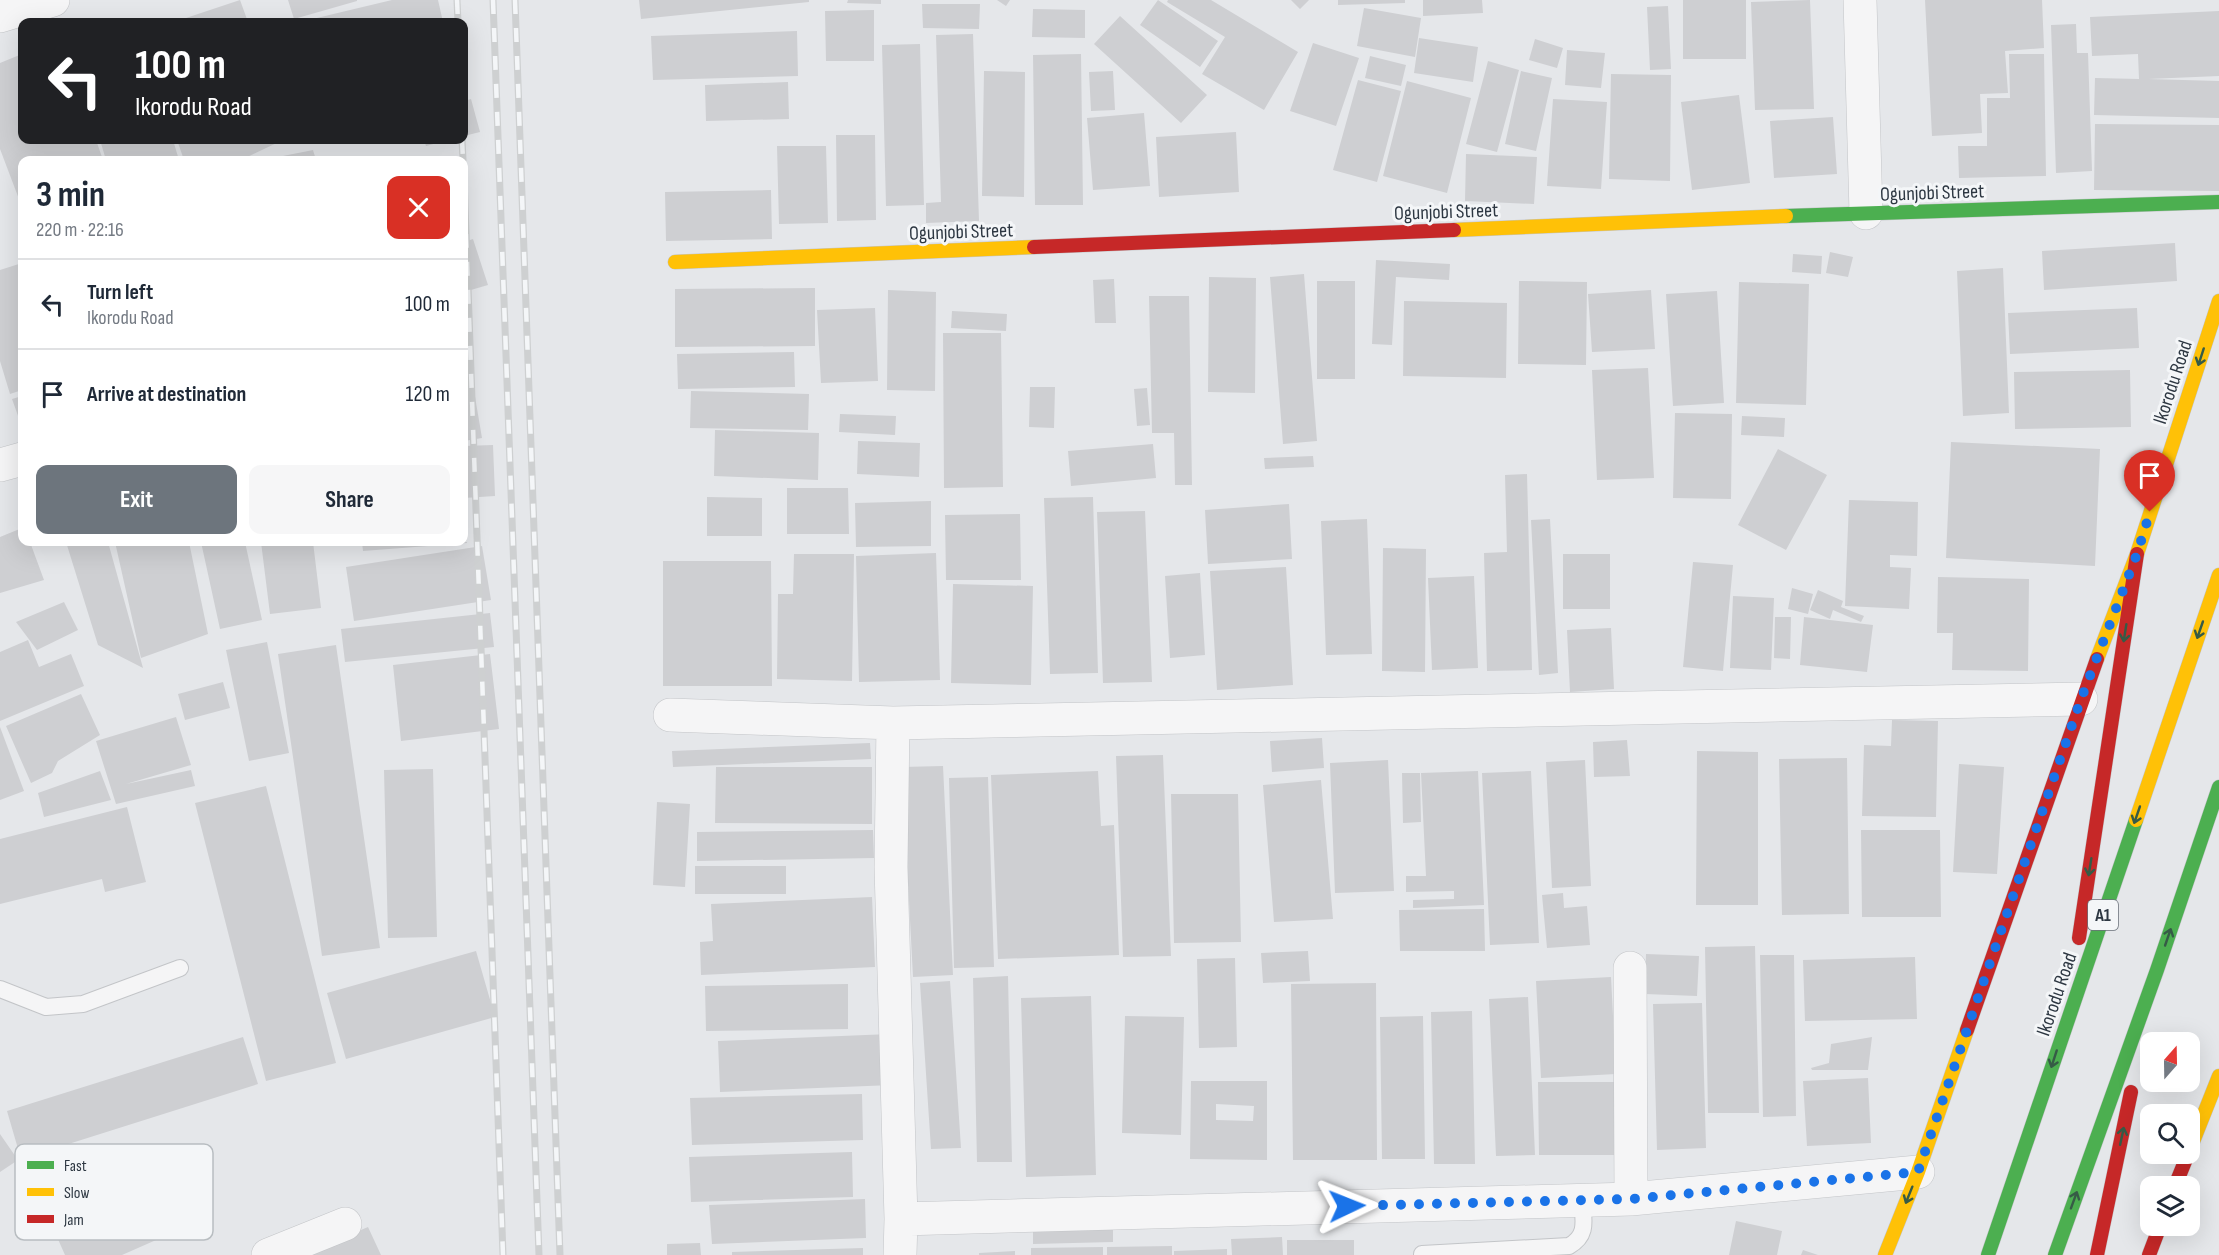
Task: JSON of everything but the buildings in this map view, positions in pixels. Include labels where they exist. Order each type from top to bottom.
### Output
[{"type":"main road","name":"Ogunjobi Street","points":[[675,262],[1866,213],[2219,202]]},
{"type":"main road","name":"Ikorodu Road","points":[[1885,1255],[1918,1172],[2081,699],[2137,554],[2219,301]]},
{"type":"main road","points":[[2066,1022],[2137,554]]},
{"type":"main road","name":"Ikorodu Road","points":[[1988,1255],[2219,575]]},
{"type":"main road","points":[[2055,1255],[2157,970],[2219,787]]},
{"type":"main road","points":[[2097,1255],[2157,970]]},
{"type":"main road","points":[[2200,1124],[2219,1076]]},
{"type":"main road","points":[[1982,1255],[2008,1200]]},
{"type":"main road","points":[[2149,1255],[2156,1236]]},
{"type":"street","points":[[0,16],[52,0]]},
{"type":"street","points":[[1860,0],[1866,213]]},
{"type":"street","points":[[0,465],[18,460]]},
{"type":"street","points":[[670,715],[893,723],[2081,699]]},
{"type":"street","points":[[893,723],[891,867],[901,1219],[900,1255]]},
{"type":"street","points":[[1630,968],[1631,1199]]},
{"type":"street","points":[[901,1219],[1631,1199],[1918,1172]]},
{"type":"street","points":[[268,1255],[345,1224]]},
{"type":"lane","points":[[0,989],[46,1007],[83,1004],[180,968]]},
{"type":"lane","points":[[1422,1254],[1569,1246],[1577,1241],[1584,1232],[1582,1199]]},
{"type":"railway","points":[[457,0],[458,18]]},
{"type":"railway","points":[[493,0],[539,1255]]},
{"type":"railway","points":[[515,0],[560,1255]]},
{"type":"railway","points":[[462,144],[463,156]]},
{"type":"railway","points":[[468,288],[503,1255]]},
{"type":"traffic: fast","points":[[1786,216],[2219,202]]},
{"type":"traffic: fast","points":[[2055,1255],[2157,970],[2219,787]]},
{"type":"traffic: fast","points":[[1988,1255],[2136,820]]},
{"type":"traffic: slow","points":[[1454,230],[1786,216]]},
{"type":"traffic: slow","points":[[675,262],[1034,247]]},
{"type":"traffic: slow","points":[[2097,659],[2137,554],[2219,301]]},
{"type":"traffic: slow","points":[[2136,820],[2219,575]]},
{"type":"traffic: slow","points":[[1885,1255],[1918,1172],[1967,1030]]},
{"type":"traffic: slow","points":[[2200,1124],[2219,1076]]},
{"type":"traffic: jam","points":[[1034,247],[1454,230]]},
{"type":"traffic: jam","points":[[2079,938],[2137,554]]},
{"type":"traffic: jam","points":[[1967,1030],[2097,659]]},
{"type":"traffic: jam","points":[[2097,1255],[2131,1092]]},
{"type":"traffic: jam","points":[[2179,1176],[2184,1164]]},
{"type":"traffic: jam","points":[[2149,1255],[2156,1236]]},
{"type":"route","points":[[1347,1206],[1631,1199],[1918,1172],[2081,699],[2137,554],[2150,512]]}]
